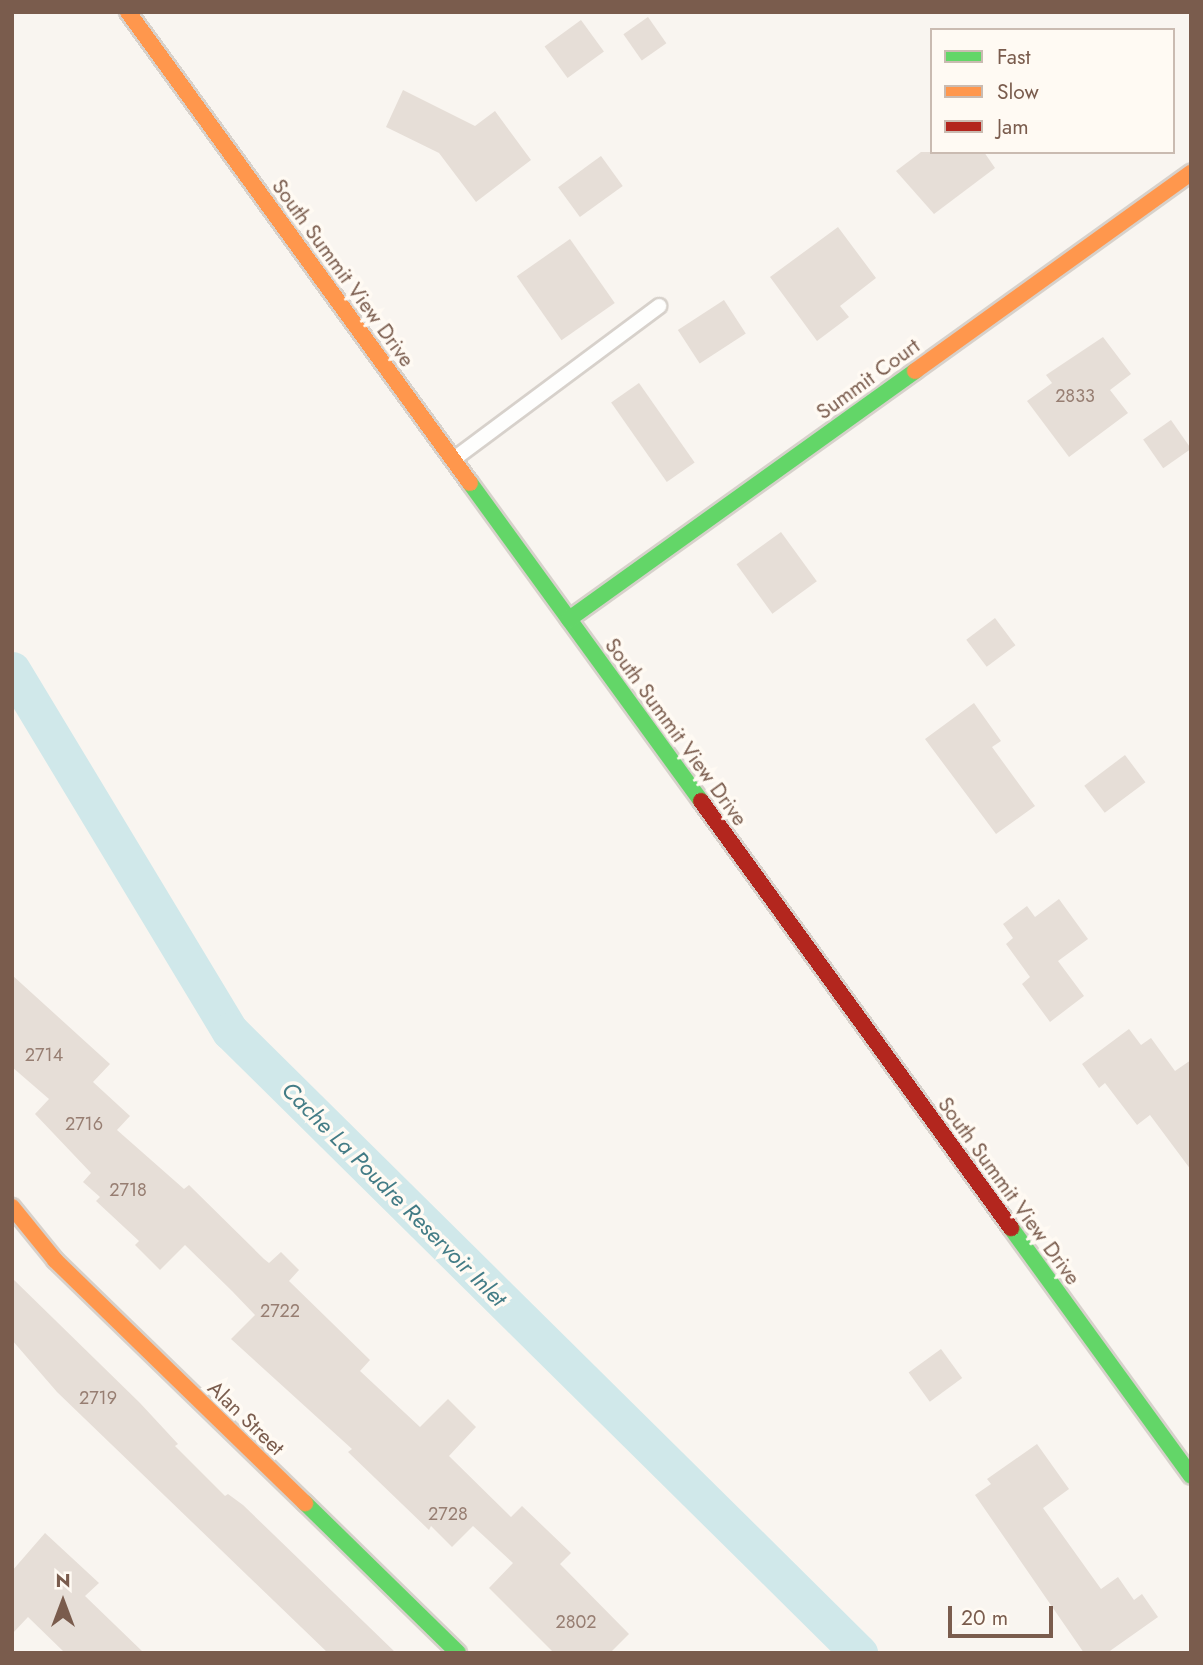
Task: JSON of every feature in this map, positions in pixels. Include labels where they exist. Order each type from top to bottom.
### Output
[{"type":"street","name":"South Summit View Drive","points":[[128,12],[1191,1476]]},
{"type":"street","name":"Summit Court","points":[[569,620],[1191,173]]},
{"type":"street","name":"Alan Street","points":[[12,1207],[55,1260],[458,1653]]},
{"type":"lane","points":[[453,459],[659,306]]},
{"type":"building","points":[[648,17],[666,43],[642,60],[623,34]]},
{"type":"building","points":[[581,20],[604,52],[568,78],[545,46]]},
{"type":"building","points":[[403,90],[475,126],[495,111],[531,160],[476,202],[439,153],[386,127]]},
{"type":"building","points":[[921,152],[985,154],[995,168],[934,214],[896,171]]},
{"type":"building","points":[[601,156],[623,186],[580,217],[558,187]]},
{"type":"building","points":[[838,227],[876,278],[840,306],[849,317],[817,341],[770,277]]},
{"type":"building","points":[[570,239],[615,303],[561,340],[517,276]]},
{"type":"building","points":[[724,300],[746,334],[700,364],[678,330]]},
{"type":"building","points":[[1103,337],[1131,374],[1110,390],[1128,413],[1069,457],[1027,401],[1052,383],[1046,375]]},
{"type":"building","points":[[639,383],[695,462],[667,482],[611,403]]},
{"type":"building","points":[[1171,420],[1191,449],[1163,468],[1143,440]]},
{"type":"building","points":[[781,532],[817,581],[772,614],[737,564]]},
{"type":"building","points":[[995,618],[1015,645],[987,667],[966,640]]},
{"type":"building","points":[[974,703],[1001,741],[992,747],[1035,806],[996,834],[925,739]]},
{"type":"building","points":[[1125,755],[1145,782],[1105,813],[1084,786]]},
{"type":"building","points":[[1059,899],[1088,939],[1058,961],[1084,996],[1050,1022],[1022,984],[1030,977],[1006,944],[1013,938],[1003,924],[1027,906],[1035,917]]},
{"type":"building","points":[[12,975],[110,1064],[93,1082],[130,1116],[117,1130],[184,1189],[189,1185],[269,1263],[281,1252],[299,1270],[289,1281],[370,1360],[360,1371],[420,1427],[448,1399],[476,1427],[449,1456],[511,1517],[522,1506],[571,1553],[560,1564],[629,1634],[610,1653],[554,1653],[489,1588],[513,1563],[473,1526],[452,1547],[431,1526],[429,1530],[348,1452],[352,1449],[231,1339],[255,1315],[232,1291],[185,1245],[160,1270],[135,1245],[139,1241],[96,1201],[100,1197],[83,1182],[91,1173],[35,1114],[49,1099],[12,1067]]},
{"type":"building","points":[[1129,1029],[1141,1045],[1151,1038],[1175,1071],[1191,1060],[1191,1170],[1150,1115],[1137,1125],[1105,1083],[1099,1088],[1082,1064]]},
{"type":"building","points":[[12,1278],[140,1403],[178,1444],[175,1446],[225,1496],[228,1494],[243,1505],[396,1653],[328,1653],[57,1392],[12,1340]]},
{"type":"building","points":[[941,1349],[962,1378],[930,1402],[909,1373]]},
{"type":"building","points":[[1037,1444],[1069,1489],[1043,1508],[1101,1589],[1118,1577],[1134,1600],[1142,1594],[1158,1617],[1107,1653],[1084,1653],[975,1495],[991,1484],[987,1479]]},
{"type":"building","points":[[45,1533],[99,1583],[85,1596],[144,1653],[65,1653],[28,1617],[12,1634],[12,1571]]},
{"type":"waterway","name":"Cache La Poudre Reservoir Inlet","points":[[12,670],[230,1031],[859,1653]]},
{"type":"traffic: fast","points":[[569,619],[915,371]]},
{"type":"traffic: fast","points":[[470,483],[701,801]]},
{"type":"traffic: fast","points":[[1011,1228],[1191,1476]]},
{"type":"traffic: fast","points":[[305,1503],[458,1653]]},
{"type":"traffic: slow","points":[[128,12],[470,483]]},
{"type":"traffic: slow","points":[[915,371],[1191,173]]},
{"type":"traffic: slow","points":[[12,1207],[55,1260],[305,1503]]},
{"type":"traffic: jam","points":[[701,801],[1011,1228]]}]
